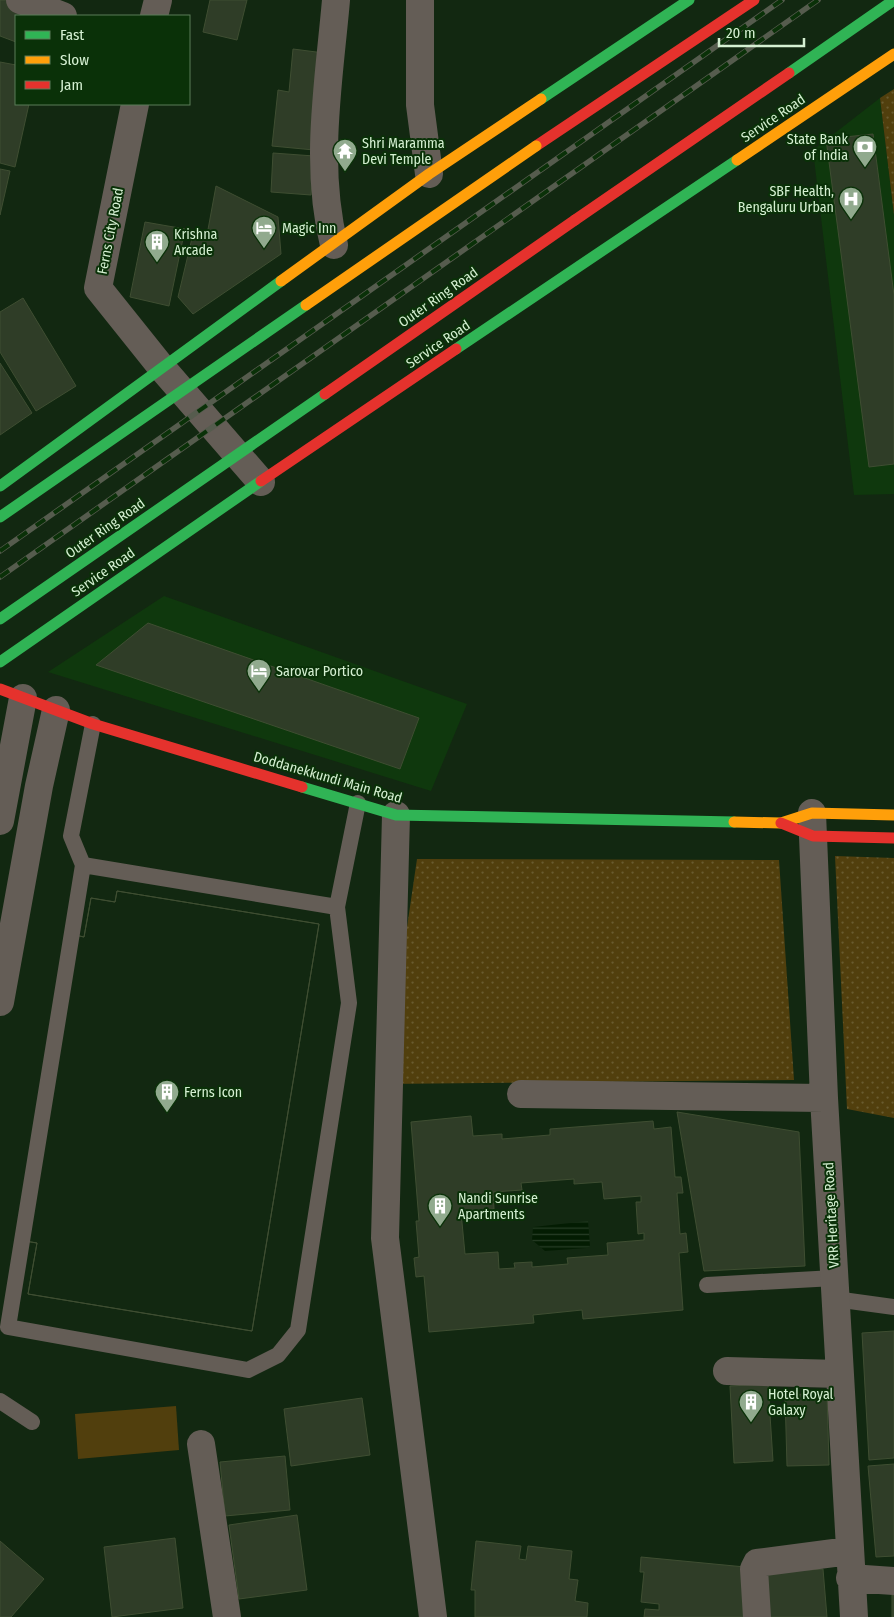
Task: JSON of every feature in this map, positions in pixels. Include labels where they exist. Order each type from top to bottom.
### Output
[{"type":"main road","points":[[0,486],[334,245],[429,174],[689,0]]},
{"type":"main road","points":[[0,517],[536,146],[754,0]]},
{"type":"main road","name":"Outer Ring Road","points":[[0,619],[894,0]]},
{"type":"main road","name":"Service Road","points":[[0,662],[261,482],[894,54]]},
{"type":"main road","name":"Doddanekkundi Main Road","points":[[11,693],[93,724],[396,815],[781,823],[813,825],[894,838]]},
{"type":"main road","name":"Doddanekkundi Main Road","points":[[781,823],[813,825],[894,816]]},
{"type":"street","points":[[20,0],[60,15]]},
{"type":"street","points":[[154,15],[158,0]]},
{"type":"street","points":[[334,245],[326,211],[323,148],[336,0]]},
{"type":"street","points":[[420,0],[420,105],[429,174]]},
{"type":"street","name":"Ferns City Road","points":[[135,105],[98,288],[162,368]]},
{"type":"street","points":[[162,368],[261,482]]},
{"type":"street","points":[[0,822],[11,693]]},
{"type":"street","points":[[0,1002],[56,710]]},
{"type":"street","points":[[396,815],[385,1238],[433,1617]]},
{"type":"street","name":"VRR Heritage Road","points":[[813,825],[824,1098],[850,1578],[854,1617]]},
{"type":"street","points":[[521,1094],[824,1098]]},
{"type":"street","points":[[727,1371],[840,1374]]},
{"type":"street","points":[[201,1444],[227,1617]]},
{"type":"street","points":[[757,1617],[754,1569],[757,1563],[849,1551]]},
{"type":"street","points":[[850,1578],[894,1581]]},
{"type":"lane","points":[[93,724],[71,836],[83,865],[8,1328],[248,1370],[278,1355],[298,1330],[349,1003],[337,906],[358,803]]},
{"type":"lane","points":[[83,865],[337,906]]},
{"type":"lane","points":[[706,1285],[835,1288],[894,1307]]},
{"type":"lane","points":[[0,1401],[32,1422]]},
{"type":"shaded area","points":[[894,89],[894,215],[880,98]]},
{"type":"shaded area","points":[[880,98],[894,215],[894,494],[854,495],[813,150]]},
{"type":"shaded area","points":[[164,596],[467,704],[431,791],[48,672]]},
{"type":"shaded area","points":[[835,856],[894,858],[894,1118],[847,1109]]},
{"type":"shaded area","points":[[417,859],[779,860],[794,1080],[384,1084]]},
{"type":"shaded area","points":[[588,1221],[590,1246],[587,1248],[545,1251],[532,1240],[533,1227]]},
{"type":"shaded area","points":[[176,1406],[179,1450],[78,1459],[75,1414]]},
{"type":"building","points":[[0,0],[9,0],[48,15],[15,15],[15,42],[0,36]]},
{"type":"building","points":[[210,0],[247,0],[237,40],[203,32]]},
{"type":"building","points":[[293,49],[324,53],[314,150],[272,146],[278,90],[289,92]]},
{"type":"building","points":[[0,62],[15,65],[15,105],[29,105],[15,167],[0,163]]},
{"type":"building","points":[[873,134],[894,295],[894,464],[869,467],[826,139]]},
{"type":"building","points":[[273,153],[314,156],[311,195],[271,192]]},
{"type":"building","points":[[0,169],[10,171],[0,215]]},
{"type":"building","points":[[216,186],[278,217],[281,254],[193,314],[178,297],[193,234],[207,235]]},
{"type":"building","name":"Krishna Arcade","points":[[145,222],[185,229],[169,306],[130,297]]},
{"type":"building","points":[[23,298],[76,386],[36,411],[0,352],[0,312]]},
{"type":"building","points":[[0,363],[32,413],[0,435]]},
{"type":"building","name":"Sarovar Portico","points":[[148,623],[419,718],[400,769],[96,665]]},
{"type":"building","name":"Ferns Icon","points":[[117,891],[319,924],[252,1331],[28,1294],[37,1243],[25,1241],[75,935],[84,937],[91,898],[115,902]]},
{"type":"building","name":"Ferns Icon","points":[[117,891],[319,924],[252,1331],[28,1294],[37,1243],[25,1241],[75,935],[84,937],[91,898],[115,902]]},
{"type":"building","points":[[677,1112],[799,1132],[805,1266],[704,1271]]},
{"type":"building","name":"Nandi Sunrise Apartments","points":[[471,1116],[473,1136],[502,1134],[502,1139],[550,1135],[550,1129],[653,1121],[654,1129],[671,1127],[675,1177],[681,1177],[683,1193],[677,1193],[680,1234],[686,1233],[688,1252],[679,1253],[683,1310],[583,1319],[582,1310],[533,1315],[534,1323],[429,1332],[424,1276],[416,1277],[414,1258],[419,1257],[416,1221],[419,1221],[411,1122]],"holes":[[[574,1179],[574,1184],[602,1182],[604,1199],[641,1196],[641,1202],[636,1202],[638,1234],[644,1233],[644,1240],[607,1243],[608,1255],[567,1258],[568,1264],[532,1267],[532,1262],[514,1263],[515,1268],[499,1269],[498,1252],[465,1254],[461,1212],[494,1209],[493,1192],[522,1190],[521,1183]]]},
{"type":"building","points":[[894,1331],[894,1458],[869,1460],[862,1333]]},
{"type":"building","name":"Hotel Royal Galaxy","points":[[768,1384],[773,1461],[734,1463],[730,1386]]},
{"type":"building","points":[[827,1393],[829,1465],[787,1466],[785,1395]]},
{"type":"building","points":[[362,1398],[370,1455],[291,1466],[284,1409]]},
{"type":"building","points":[[285,1456],[290,1510],[225,1516],[220,1462]]},
{"type":"building","points":[[894,1464],[894,1556],[876,1557],[868,1466]]},
{"type":"building","points":[[297,1515],[307,1590],[239,1599],[229,1525]]},
{"type":"building","points":[[175,1538],[183,1608],[112,1617],[104,1547]]},
{"type":"building","points":[[0,1541],[44,1579],[11,1617],[0,1617]]},
{"type":"building","points":[[476,1541],[521,1546],[519,1559],[526,1560],[528,1546],[572,1551],[569,1579],[578,1580],[575,1601],[588,1603],[587,1617],[475,1617],[475,1590],[471,1590]]},
{"type":"building","points":[[641,1557],[745,1567],[746,1617],[644,1617],[645,1609],[659,1610],[659,1604],[641,1602],[644,1572],[640,1572]]},
{"type":"building","points":[[823,1569],[827,1617],[766,1617],[762,1573]]},
{"type":"building","points":[[892,1595],[894,1595],[894,1617],[892,1617]]},
{"type":"railway","points":[[0,551],[782,0]]},
{"type":"railway","points":[[0,577],[818,0]]},
{"type":"traffic: fast","points":[[541,99],[689,0]]},
{"type":"traffic: fast","points":[[789,73],[894,0]]},
{"type":"traffic: fast","points":[[456,349],[737,160]]},
{"type":"traffic: fast","points":[[0,486],[281,281]]},
{"type":"traffic: fast","points":[[0,517],[306,305]]},
{"type":"traffic: fast","points":[[0,619],[325,394]]},
{"type":"traffic: fast","points":[[0,662],[261,481]]},
{"type":"traffic: fast","points":[[302,787],[396,815],[734,822]]},
{"type":"traffic: slow","points":[[737,160],[894,54]]},
{"type":"traffic: slow","points":[[281,281],[429,174],[541,99]]},
{"type":"traffic: slow","points":[[306,305],[536,146]]},
{"type":"traffic: slow","points":[[734,822],[781,823],[812,813],[894,815]]},
{"type":"traffic: jam","points":[[536,146],[754,0]]},
{"type":"traffic: jam","points":[[575,220],[789,73]]},
{"type":"traffic: jam","points":[[325,394],[575,220]]},
{"type":"traffic: jam","points":[[261,481],[456,349]]},
{"type":"traffic: jam","points":[[0,689],[93,724],[302,787]]},
{"type":"traffic: jam","points":[[781,823],[813,836],[894,838]]},
{"type":"place","name":"State Bank of India","points":[[865,168]]},
{"type":"place","name":"Shri Maramma Devi Temple","points":[[345,172]]},
{"type":"place","name":"SBF Health, Bengaluru Urban","points":[[851,220]]},
{"type":"place","name":"Magic Inn","points":[[264,249]]},
{"type":"place","name":"Krishna Arcade","points":[[157,263]]},
{"type":"place","name":"Sarovar Portico","points":[[259,692]]},
{"type":"place","name":"Ferns Icon","points":[[167,1113]]},
{"type":"place","name":"Nandi Sunrise Apartments","points":[[440,1227]]},
{"type":"place","name":"Hotel Royal Galaxy","points":[[751,1423]]}]
